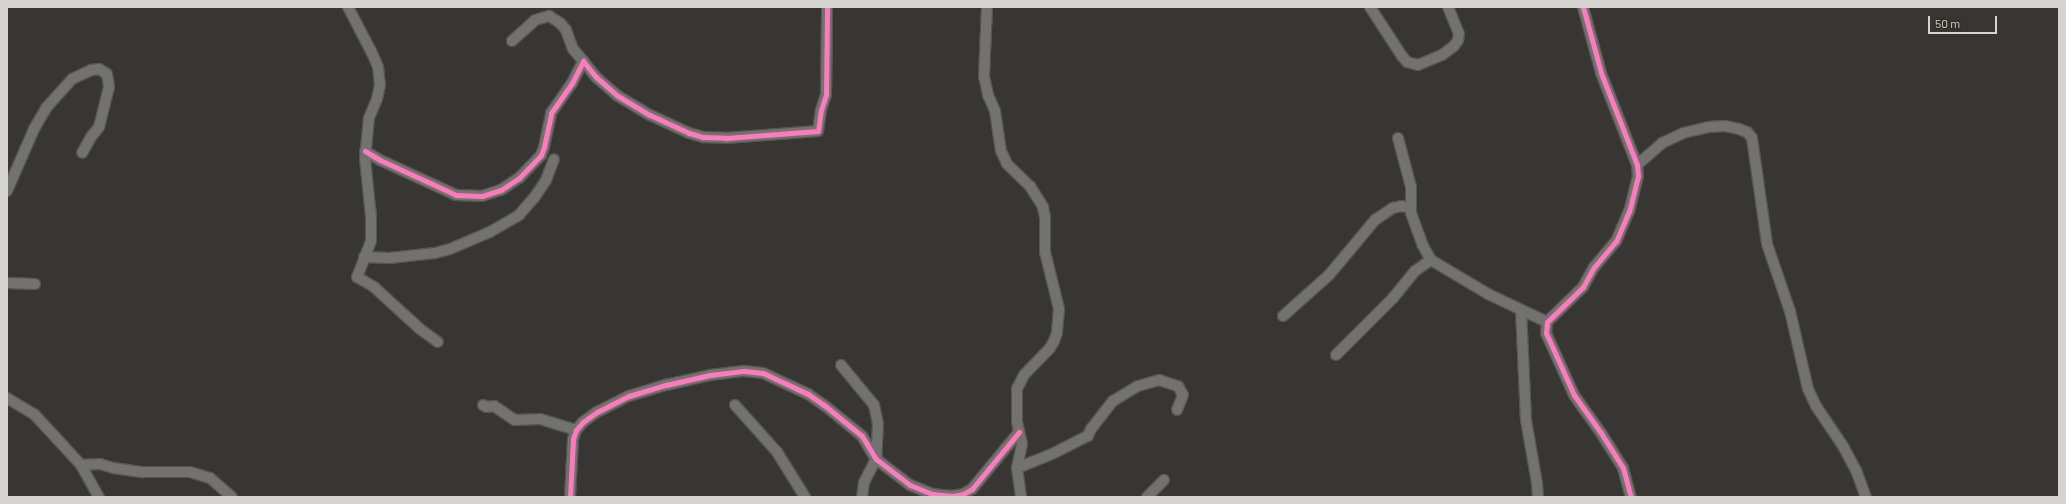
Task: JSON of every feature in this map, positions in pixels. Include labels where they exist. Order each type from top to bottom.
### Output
[{"type":"street","points":[[348,7],[371,51],[379,76],[377,99],[369,118],[365,151],[371,232],[368,250],[357,277],[374,288],[420,329],[438,342]]},
{"type":"street","points":[[512,41],[544,12],[560,23],[566,30],[573,49],[596,77],[618,96],[650,115],[689,133],[703,137],[726,138],[818,131],[821,110],[826,95],[827,7]]},
{"type":"street","points":[[987,7],[984,76],[987,91],[995,111],[1001,151],[1007,164],[1030,186],[1043,207],[1045,217],[1045,252],[1059,309],[1058,324],[1054,341],[1046,352],[1024,375],[1017,389],[1019,432],[1022,444],[1018,468],[1021,497]]},
{"type":"street","points":[[1370,7],[1402,56],[1412,65],[1418,65],[1442,55],[1454,46],[1458,40],[1459,34],[1448,7]]},
{"type":"street","points":[[1582,7],[1600,73],[1636,165],[1637,179],[1629,211],[1616,241],[1594,267],[1583,287],[1547,322],[1546,332],[1548,340],[1574,395],[1602,433],[1620,463],[1631,497]]},
{"type":"street","points":[[365,151],[380,160],[456,195],[482,196],[501,190],[519,178],[541,155],[551,113],[572,83],[583,61]]},
{"type":"street","points":[[7,191],[34,129],[46,108],[72,79],[91,70],[100,69],[107,74],[109,87],[99,128],[91,136],[82,153]]},
{"type":"street","points":[[1636,165],[1662,143],[1683,133],[1708,126],[1725,126],[1739,129],[1747,132],[1752,138],[1767,244],[1795,331],[1799,355],[1808,389],[1816,406],[1843,446],[1856,470],[1866,497]]},
{"type":"street","points":[[1398,138],[1409,176],[1411,188],[1411,208],[1422,244],[1431,260],[1488,294],[1547,322]]},
{"type":"street","points":[[364,257],[390,258],[435,253],[450,249],[490,232],[519,215],[534,198],[546,180],[554,159]]},
{"type":"street","points":[[1284,316],[1329,275],[1374,220],[1393,208],[1401,206],[1411,208]]},
{"type":"street","points":[[1336,355],[1393,298],[1415,271],[1431,260]]},
{"type":"street","points":[[7,283],[35,284]]},
{"type":"street","points":[[1521,310],[1526,420],[1538,497]]},
{"type":"street","points":[[841,365],[874,405],[878,424],[876,459],[864,483],[862,497]]},
{"type":"street","points":[[570,497],[573,439],[576,430],[583,422],[597,412],[629,396],[666,385],[710,375],[744,370],[763,373],[776,378],[824,405],[862,436],[876,459],[910,485],[932,494],[952,496],[963,494],[972,489],[1019,432]]},
{"type":"street","points":[[1018,468],[1054,453],[1088,436],[1091,429],[1114,401],[1144,384],[1159,380],[1178,386],[1183,395],[1177,410]]},
{"type":"street","points":[[7,398],[34,414],[81,465],[99,497]]},
{"type":"street","points":[[483,405],[487,407],[494,406],[515,420],[540,419],[576,430]]},
{"type":"street","points":[[735,405],[777,452],[805,497]]},
{"type":"street","points":[[81,465],[100,464],[113,468],[143,472],[195,473],[210,478],[232,497]]},
{"type":"street","points":[[1147,497],[1155,487],[1164,480]]},
{"type":"cycle path","points":[[365,151],[380,160],[456,195],[482,196],[501,190],[519,178],[541,155],[551,113],[572,83],[583,61],[596,77],[618,96],[650,115],[689,133],[703,137],[726,138],[818,131],[821,110],[826,95],[827,7]]},
{"type":"cycle path","points":[[1583,7],[1601,73],[1637,165],[1638,176],[1629,211],[1616,241],[1594,267],[1583,287],[1547,322],[1546,333],[1574,395],[1601,433],[1623,468],[1631,497]]},
{"type":"cycle path","points":[[570,497],[573,439],[576,430],[583,422],[597,412],[629,396],[666,385],[710,375],[744,371],[763,373],[808,394],[862,436],[876,459],[910,485],[932,494],[952,496],[963,494],[972,489],[1019,432]]}]
